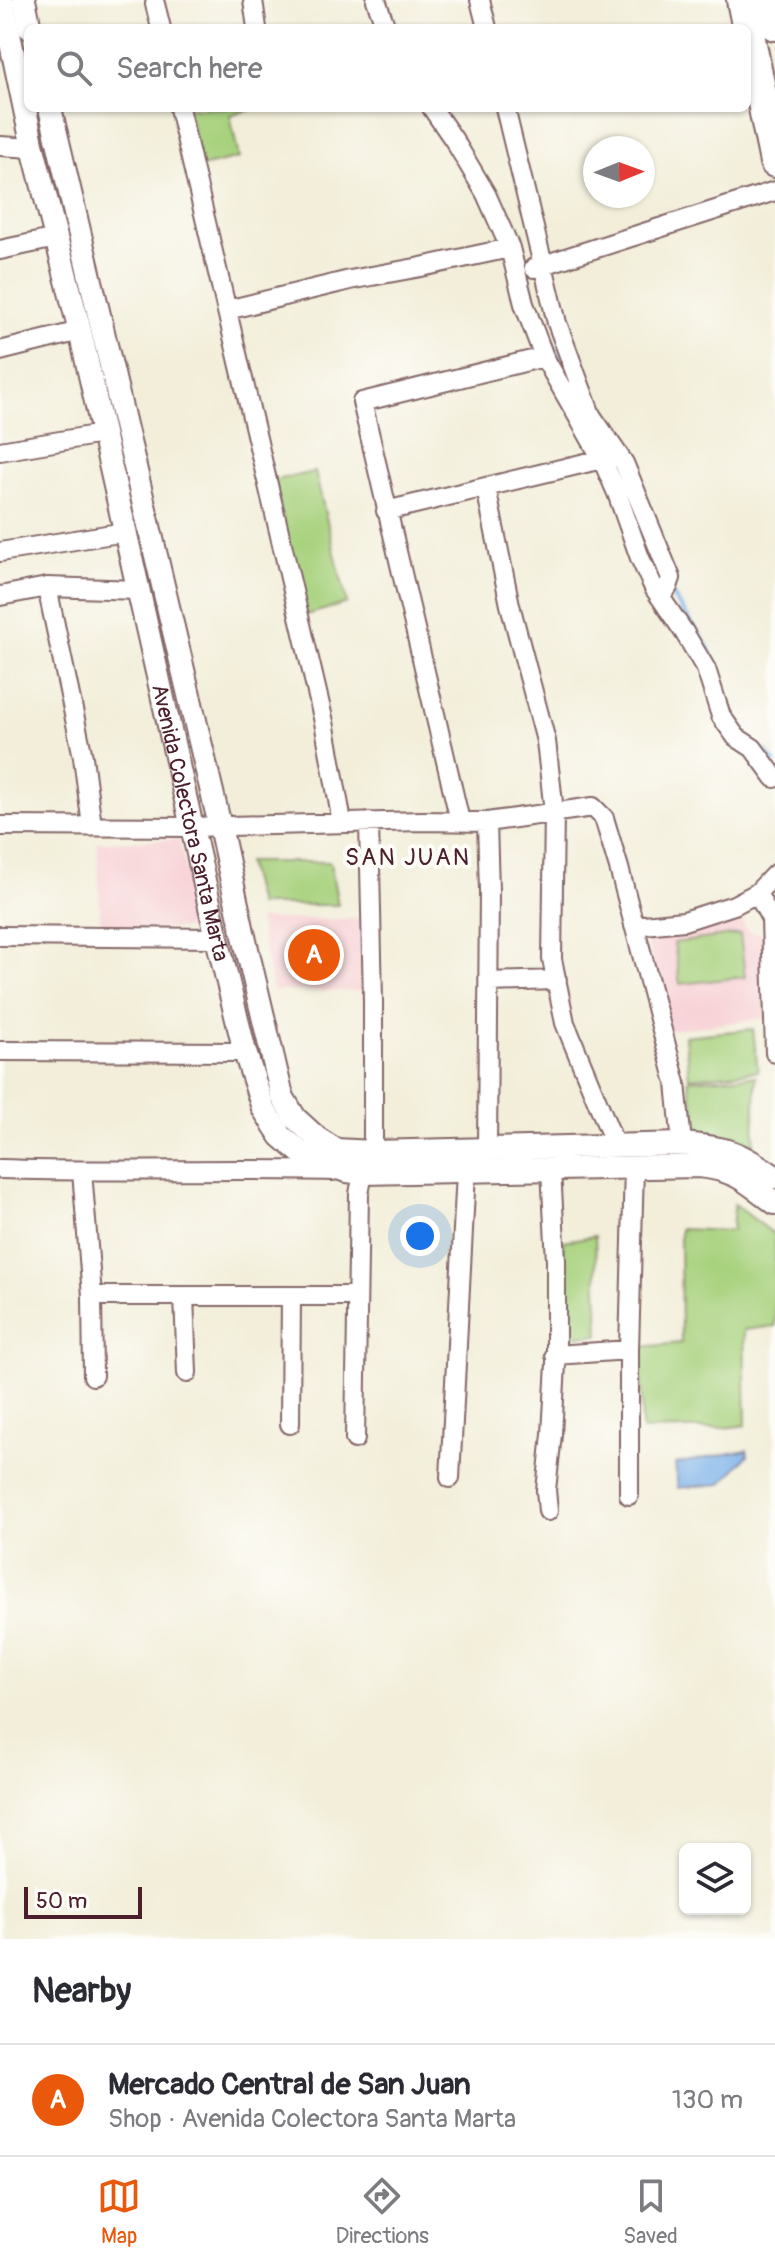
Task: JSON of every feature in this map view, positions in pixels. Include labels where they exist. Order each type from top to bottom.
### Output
[{"type":"highway","points":[[742,0],[747,24]]},
{"type":"highway","points":[[769,0],[775,25]]},
{"type":"highway","points":[[751,44],[775,162]]},
{"type":"street","name":"Avenida Colectora Santa Marta","points":[[2,0],[4,25],[24,110]]},
{"type":"street","points":[[24,0],[29,24]]},
{"type":"street","points":[[253,0],[256,24]]},
{"type":"street","points":[[376,0],[385,24]]},
{"type":"street","points":[[480,0],[486,24]]},
{"type":"street","points":[[155,4],[160,24]]},
{"type":"street","name":"Avenida Colectora Santa Marta","points":[[25,112],[80,331],[245,1052],[263,1108],[281,1136],[300,1152],[321,1163],[355,1172],[720,1168],[745,1180],[775,1203]]},
{"type":"street","name":"Avenida Colectora Santa Marta","points":[[51,112],[282,1096],[295,1118],[318,1139],[336,1150],[373,1152],[682,1144],[731,1150],[775,1177]]},
{"type":"street","points":[[180,112],[324,722],[342,822]]},
{"type":"street","points":[[435,112],[486,194],[510,248],[524,304],[544,357],[602,459],[640,558],[660,597],[706,669],[721,716],[736,737],[753,748],[775,778]]},
{"type":"street","points":[[506,112],[557,323],[591,415],[624,463],[671,578],[660,597]]},
{"type":"street","points":[[0,146],[33,148]]},
{"type":"street","points":[[516,273],[775,191]]},
{"type":"street","points":[[0,250],[56,238]]},
{"type":"street","points":[[227,310],[350,280],[510,248]]},
{"type":"street","points":[[0,351],[80,331]]},
{"type":"street","points":[[460,821],[362,402],[544,357]]},
{"type":"street","points":[[0,451],[102,434]]},
{"type":"street","points":[[386,511],[602,459]]},
{"type":"street","points":[[486,488],[510,605],[546,741],[554,812],[552,959],[565,1023],[616,1147]]},
{"type":"street","points":[[0,552],[125,532]]},
{"type":"street","points":[[0,596],[47,587],[138,590]]},
{"type":"street","points":[[47,587],[83,757],[92,826]]},
{"type":"street","points":[[0,826],[193,827],[342,822],[487,822],[593,807],[604,818],[676,1083],[682,1144]]},
{"type":"street","points":[[0,1169],[355,1172],[373,1152],[369,822]]},
{"type":"street","points":[[487,822],[487,1149]]},
{"type":"street","points":[[634,926],[684,921],[734,905],[757,893],[775,874]]},
{"type":"street","points":[[757,893],[771,919],[775,1053]]},
{"type":"street","points":[[0,936],[217,938]]},
{"type":"street","points":[[489,982],[557,980]]},
{"type":"street","points":[[0,1051],[245,1052]]},
{"type":"street","points":[[629,1495],[634,1167]]},
{"type":"street","points":[[548,1511],[546,1490],[552,1434],[556,1261],[551,1170]]},
{"type":"street","points":[[82,1171],[92,1296],[93,1376]]},
{"type":"street","points":[[355,1172],[359,1194],[355,1439]]},
{"type":"street","points":[[450,1478],[466,1172]]},
{"type":"street","points":[[92,1296],[356,1296]]},
{"type":"street","points":[[184,1296],[187,1373]]},
{"type":"street","points":[[290,1424],[291,1296]]},
{"type":"street","points":[[555,1355],[629,1350]]},
{"type":"shaded area","points":[[179,839],[199,928],[101,931],[97,842]]},
{"type":"shaded area","points":[[742,916],[744,927],[750,932],[762,933],[768,1018],[669,1030],[646,939]]},
{"type":"shaded area","points":[[258,919],[362,919],[363,991],[273,991]]},
{"type":"green space","points":[[188,112],[242,112],[230,115],[239,158],[201,167]]},
{"type":"green space","points":[[315,472],[347,603],[306,615],[274,480]]},
{"type":"green space","points":[[247,862],[330,862],[338,905],[258,905]]},
{"type":"green space","points":[[740,934],[745,977],[680,984],[674,943]]},
{"type":"green space","points":[[753,1029],[758,1071],[689,1078],[685,1036]]},
{"type":"green space","points":[[756,1076],[754,1145],[735,1135],[701,1139],[688,1080]]},
{"type":"green space","points":[[734,1204],[775,1235],[775,1326],[744,1330],[746,1425],[642,1430],[641,1347],[681,1343],[680,1229],[732,1231]]},
{"type":"green space","points":[[595,1236],[599,1335],[563,1336],[563,1241]]},
{"type":"water","points":[[747,1450],[748,1455],[721,1484],[678,1488],[675,1464]]},
{"type":"waterway","points":[[508,222],[527,261],[527,276],[535,307],[569,379]]},
{"type":"waterway","points":[[673,596],[707,646],[721,677],[727,708]]},
{"type":"waterway","points":[[765,751],[775,762]]},
{"type":"place","name":"Mercado Central de San Juan","points":[[314,955]]},
{"type":"district","name":"SAN JUAN","points":[[408,857]]}]
